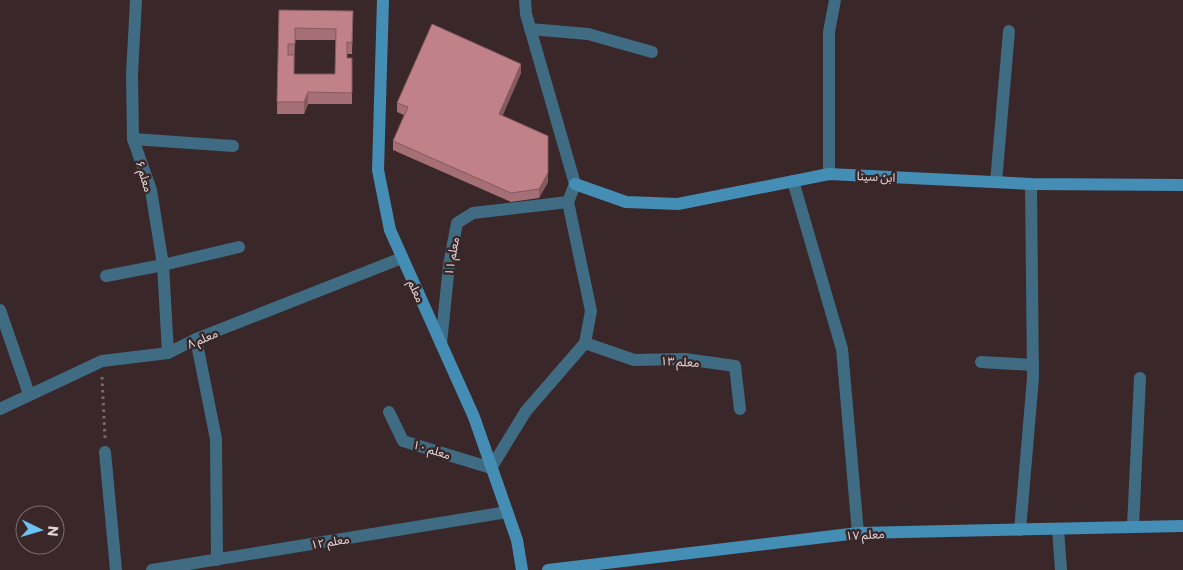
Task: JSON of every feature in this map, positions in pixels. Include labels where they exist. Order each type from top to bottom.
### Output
[{"type":"street","name":"معلم ۶","points":[[136,0],[132,74],[133,139],[151,190],[163,265],[168,353]]},
{"type":"street","name":"معلم","points":[[383,0],[378,170],[390,230],[474,417],[516,540],[522,570]]},
{"type":"street","points":[[492,468],[526,411],[585,343],[592,311],[568,202],[575,184],[530,29],[525,0]]},
{"type":"street","points":[[829,174],[829,32],[835,0]]},
{"type":"street","points":[[530,29],[588,34],[652,52]]},
{"type":"street","points":[[996,182],[1008,31]]},
{"type":"street","points":[[133,139],[233,146]]},
{"type":"street","name":"ابن سینا","points":[[575,184],[626,202],[678,204],[829,174],[1031,184],[1183,185]]},
{"type":"street","points":[[793,181],[842,349],[858,533]]},
{"type":"street","points":[[1020,530],[1033,365],[1031,184]]},
{"type":"street","name":"معلم ۱۱","points":[[441,344],[449,265],[457,223],[473,212],[568,202]]},
{"type":"street","points":[[106,276],[239,247]]},
{"type":"street","name":"معلم ۸","points":[[0,409],[102,361],[168,353],[196,339],[402,258]]},
{"type":"street","points":[[0,310],[29,394]]},
{"type":"street","points":[[196,339],[216,439],[217,560]]},
{"type":"street","name":"معلم ۱۳","points":[[585,343],[634,360],[685,359],[735,366],[740,409]]},
{"type":"street","points":[[981,362],[1033,365]]},
{"type":"street","points":[[1133,528],[1140,378]]},
{"type":"street","name":"معلم ۱۰","points":[[389,412],[403,441],[492,468]]},
{"type":"street","points":[[105,452],[116,570]]},
{"type":"street","name":"معلم ۱۲","points":[[152,570],[507,512]]},
{"type":"street","name":"معلم ۱۷","points":[[548,570],[858,533],[1183,526]]},
{"type":"street","points":[[1058,529],[1061,570]]},
{"type":"path","points":[[102,361],[105,452]]},
{"type":"building","points":[[279,10],[353,11],[352,43],[347,42],[347,58],[352,58],[352,93],[308,92],[304,102],[277,102]],"holes":[[[295,28],[336,29],[335,74],[294,74],[294,55],[288,55],[288,44],[295,44]]]},
{"type":"building","points":[[432,24],[521,64],[499,114],[548,136],[548,173],[539,189],[511,193],[393,141],[408,107],[397,103]]}]
